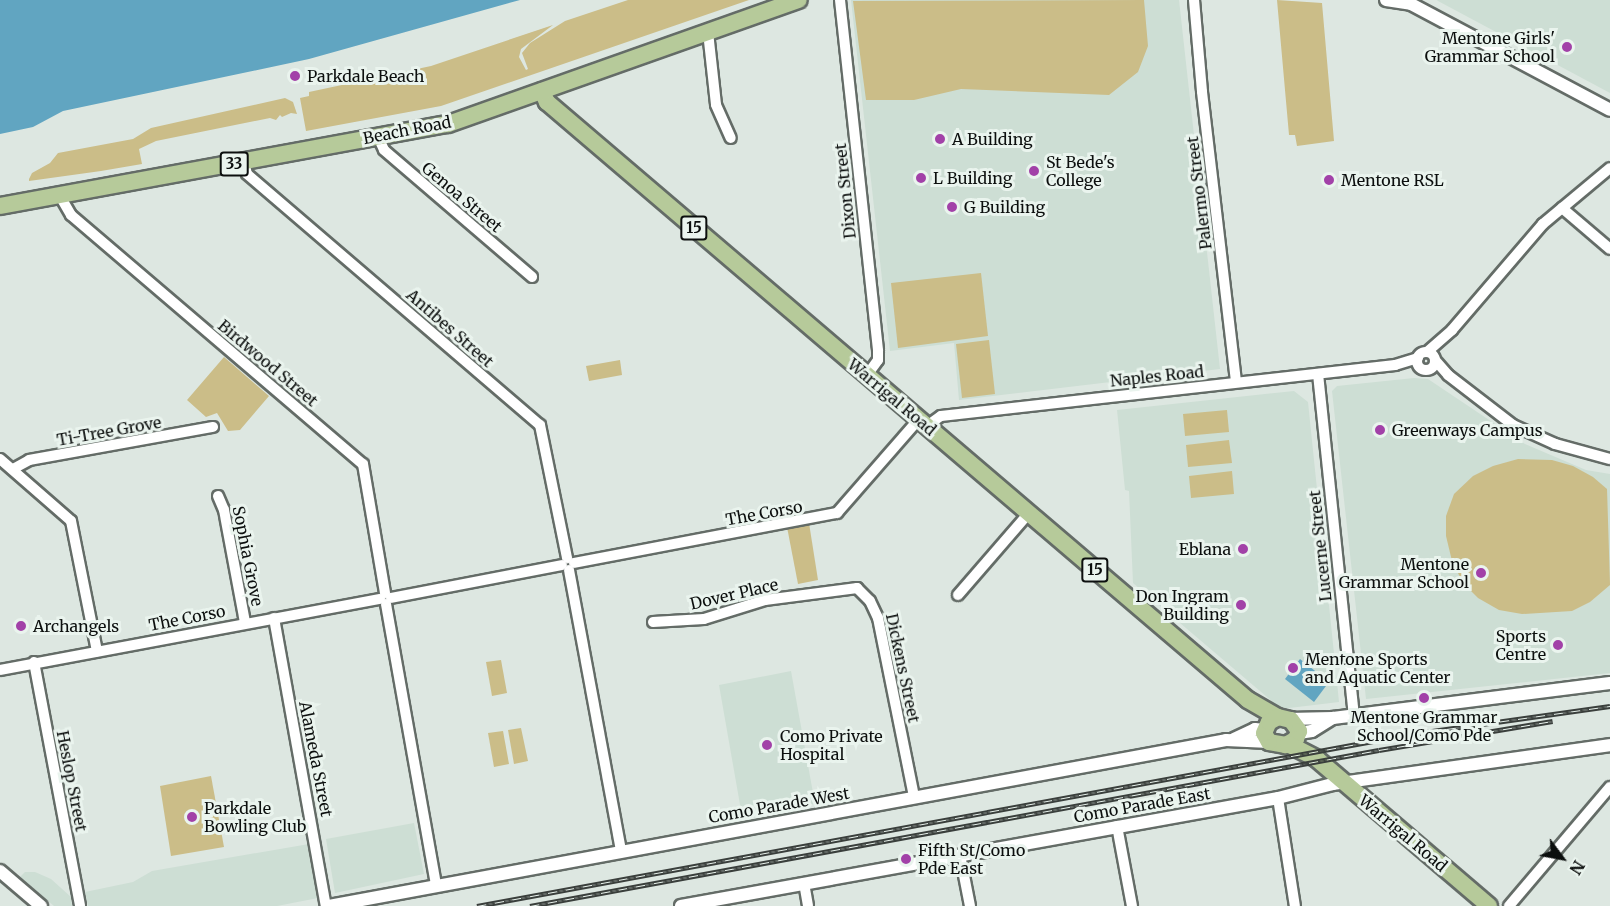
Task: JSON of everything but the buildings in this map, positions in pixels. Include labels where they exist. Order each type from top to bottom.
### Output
[{"type":"main road","name":"Beach Road","points":[[0,206],[448,124],[800,0]]},
{"type":"main road","name":"Warrigal Road","points":[[542,91],[547,102],[1248,700],[1256,718],[1273,727]]},
{"type":"main road","name":"15","points":[[1273,727],[1296,725],[1295,737]]},
{"type":"main road","points":[[1273,727],[1282,746],[1295,737]]},
{"type":"main road","name":"Warrigal Road","points":[[1295,737],[1309,745],[1317,759],[1482,904]]},
{"type":"street","name":"Dixon Street","points":[[840,0],[878,351],[878,360],[867,375]]},
{"type":"street","name":"Palermo Street","points":[[1194,0],[1202,92],[1236,382]]},
{"type":"street","points":[[1386,0],[1412,4],[1610,110]]},
{"type":"street","points":[[708,32],[716,105],[730,138]]},
{"type":"street","name":"Genoa Street","points":[[378,137],[384,150],[532,277]]},
{"type":"street","name":"Antibes Street","points":[[244,162],[247,174],[540,425],[621,851]]},
{"type":"street","name":"Naples Road","points":[[923,423],[941,416],[1428,361],[1445,337],[1543,224],[1610,168]]},
{"type":"street","name":"Birdwood Street","points":[[60,196],[70,215],[363,464],[436,886]]},
{"type":"street","points":[[1562,208],[1610,249]]},
{"type":"street","points":[[1428,361],[1513,425],[1555,444],[1610,459]]},
{"type":"street","name":"Lucerne Street","points":[[1318,374],[1354,715]]},
{"type":"street","name":"The Corso","points":[[0,670],[245,622],[386,598],[837,513],[923,423]]},
{"type":"street","name":"Ti-Tree Grove","points":[[13,469],[29,460],[213,427]]},
{"type":"street","points":[[0,459],[71,521],[97,651]]},
{"type":"street","name":"Sophia Grove","points":[[218,496],[225,510],[245,622]]},
{"type":"street","points":[[958,596],[1029,513]]},
{"type":"street","name":"Dickens Street","points":[[821,592],[857,588],[870,601],[878,618],[914,797]]},
{"type":"street","name":"Dover Place","points":[[653,622],[704,619],[765,600],[821,592]]},
{"type":"street","name":"Alameda Street","points":[[274,618],[327,906]]},
{"type":"street","name":"Heslop Street","points":[[34,663],[80,906]]},
{"type":"street","name":"Como Parade West","points":[[327,906],[1234,739],[1273,727],[1610,683]]},
{"type":"street","name":"Como Parade West","points":[[1295,737],[1312,731],[1333,718]]},
{"type":"street","name":"Como Parade East","points":[[681,906],[1278,798],[1345,783],[1610,744]]},
{"type":"street","points":[[1509,906],[1610,787]]},
{"type":"street","points":[[1278,798],[1295,906]]},
{"type":"street","points":[[1117,826],[1132,906]]},
{"type":"street","points":[[960,855],[970,906]]},
{"type":"street","points":[[0,871],[41,906]]},
{"type":"street","points":[[804,883],[808,906]]},
{"type":"shaded area","points":[[628,0],[749,0],[441,106],[306,131],[300,98],[309,96],[309,92],[431,66],[553,25],[521,49],[519,57],[526,70],[528,69],[522,53],[530,43],[565,21]]},
{"type":"shaded area","name":"St Bede's College","points":[[851,0],[1179,0],[1220,369],[959,400],[954,343],[890,351]]},
{"type":"shaded area","points":[[1144,0],[1148,46],[1138,72],[1109,95],[961,89],[914,100],[866,100],[853,1]]},
{"type":"shaded area","points":[[1277,0],[1322,3],[1334,141],[1297,146],[1295,135],[1289,135]]},
{"type":"shaded area","name":"Mentone Girls' Grammar School","points":[[1610,0],[1610,93],[1438,1]]},
{"type":"shaded area","points":[[285,98],[293,102],[297,114],[291,113],[282,117],[280,115],[276,120],[270,118],[156,141],[139,149],[142,164],[29,181],[32,173],[50,163],[58,153],[133,139],[151,128]]},
{"type":"shaded area","points":[[981,273],[988,336],[898,348],[891,283]]},
{"type":"shaded area","points":[[989,340],[995,394],[962,398],[956,344]]},
{"type":"shaded area","points":[[224,357],[269,396],[240,430],[228,431],[217,413],[206,417],[187,400]]},
{"type":"shaded area","points":[[620,360],[622,375],[589,381],[586,366]]},
{"type":"shaded area","name":"Mentone Grammar School","points":[[1414,378],[1428,379],[1525,444],[1586,470],[1610,474],[1610,673],[1366,699],[1332,391],[1337,386]]},
{"type":"shaded area","name":"Mentone Grammar School","points":[[1294,391],[1308,402],[1339,702],[1281,709],[1133,583],[1129,491],[1125,490],[1117,410]]},
{"type":"shaded area","points":[[1227,410],[1229,432],[1185,436],[1183,414]]},
{"type":"shaded area","points":[[1229,440],[1232,463],[1188,467],[1186,445]]},
{"type":"shaded area","points":[[1518,459],[1552,460],[1573,466],[1593,477],[1607,489],[1610,585],[1590,602],[1572,611],[1522,614],[1499,610],[1478,598],[1463,583],[1452,561],[1446,536],[1446,516],[1454,494],[1473,476],[1493,466]]},
{"type":"shaded area","points":[[1232,471],[1234,494],[1191,498],[1189,476]]},
{"type":"shaded area","points":[[809,523],[818,580],[798,584],[787,527]]},
{"type":"shaded area","points":[[501,660],[507,693],[492,696],[486,662]]},
{"type":"shaded area","name":"Como Private Hospital","points":[[791,671],[815,804],[742,816],[719,685]]},
{"type":"shaded area","points":[[521,728],[528,761],[514,764],[508,730]]},
{"type":"shaded area","points":[[503,731],[509,764],[494,767],[488,733]]},
{"type":"shaded area","name":"Parkdale Bowling Club","points":[[211,776],[224,847],[171,856],[160,786]]},
{"type":"shaded area","points":[[414,823],[424,874],[335,893],[326,839]]},
{"type":"shaded area","points":[[309,844],[318,898],[277,906],[88,906],[85,892],[133,882],[152,871]]},
{"type":"shaded area","points":[[25,872],[35,872],[51,879],[71,897],[72,906],[54,906],[20,877]]},
{"type":"water","points":[[0,0],[520,0],[309,59],[63,111],[33,127],[0,134]]},
{"type":"water","points":[[1300,659],[1329,682],[1314,702],[1285,679]]},
{"type":"railway","points":[[477,906],[1411,734],[1610,706]]},
{"type":"railway","points":[[530,906],[1379,750],[1553,721]]},
{"type":"place","name":"Mentone Girls' Grammar School","points":[[1567,47]]},
{"type":"place","name":"Parkdale Beach","points":[[295,76]]},
{"type":"place","name":"A Building","points":[[940,139]]},
{"type":"place","name":"St Bede's College","points":[[1034,171]]},
{"type":"place","name":"L Building","points":[[921,178]]},
{"type":"place","name":"Mentone RSL","points":[[1329,180]]},
{"type":"place","name":"G Building","points":[[952,207]]},
{"type":"place","name":"Greenways Campus","points":[[1380,430]]},
{"type":"place","name":"Eblana","points":[[1243,549]]},
{"type":"place","name":"Mentone Grammar School","points":[[1481,573]]},
{"type":"place","name":"Don Ingram Building","points":[[1241,605]]},
{"type":"place","name":"Archangels","points":[[21,626]]},
{"type":"place","name":"Sports Centre","points":[[1558,645]]},
{"type":"place","name":"Mentone Sports and Aquatic Center","points":[[1293,668]]},
{"type":"place","name":"Mentone Grammar School/Como Pde","points":[[1424,698]]},
{"type":"place","name":"Como Private Hospital","points":[[767,745]]},
{"type":"place","name":"Parkdale Bowling Club","points":[[192,817]]},
{"type":"place","name":"Fifth St/Como Pde East","points":[[906,859]]}]
